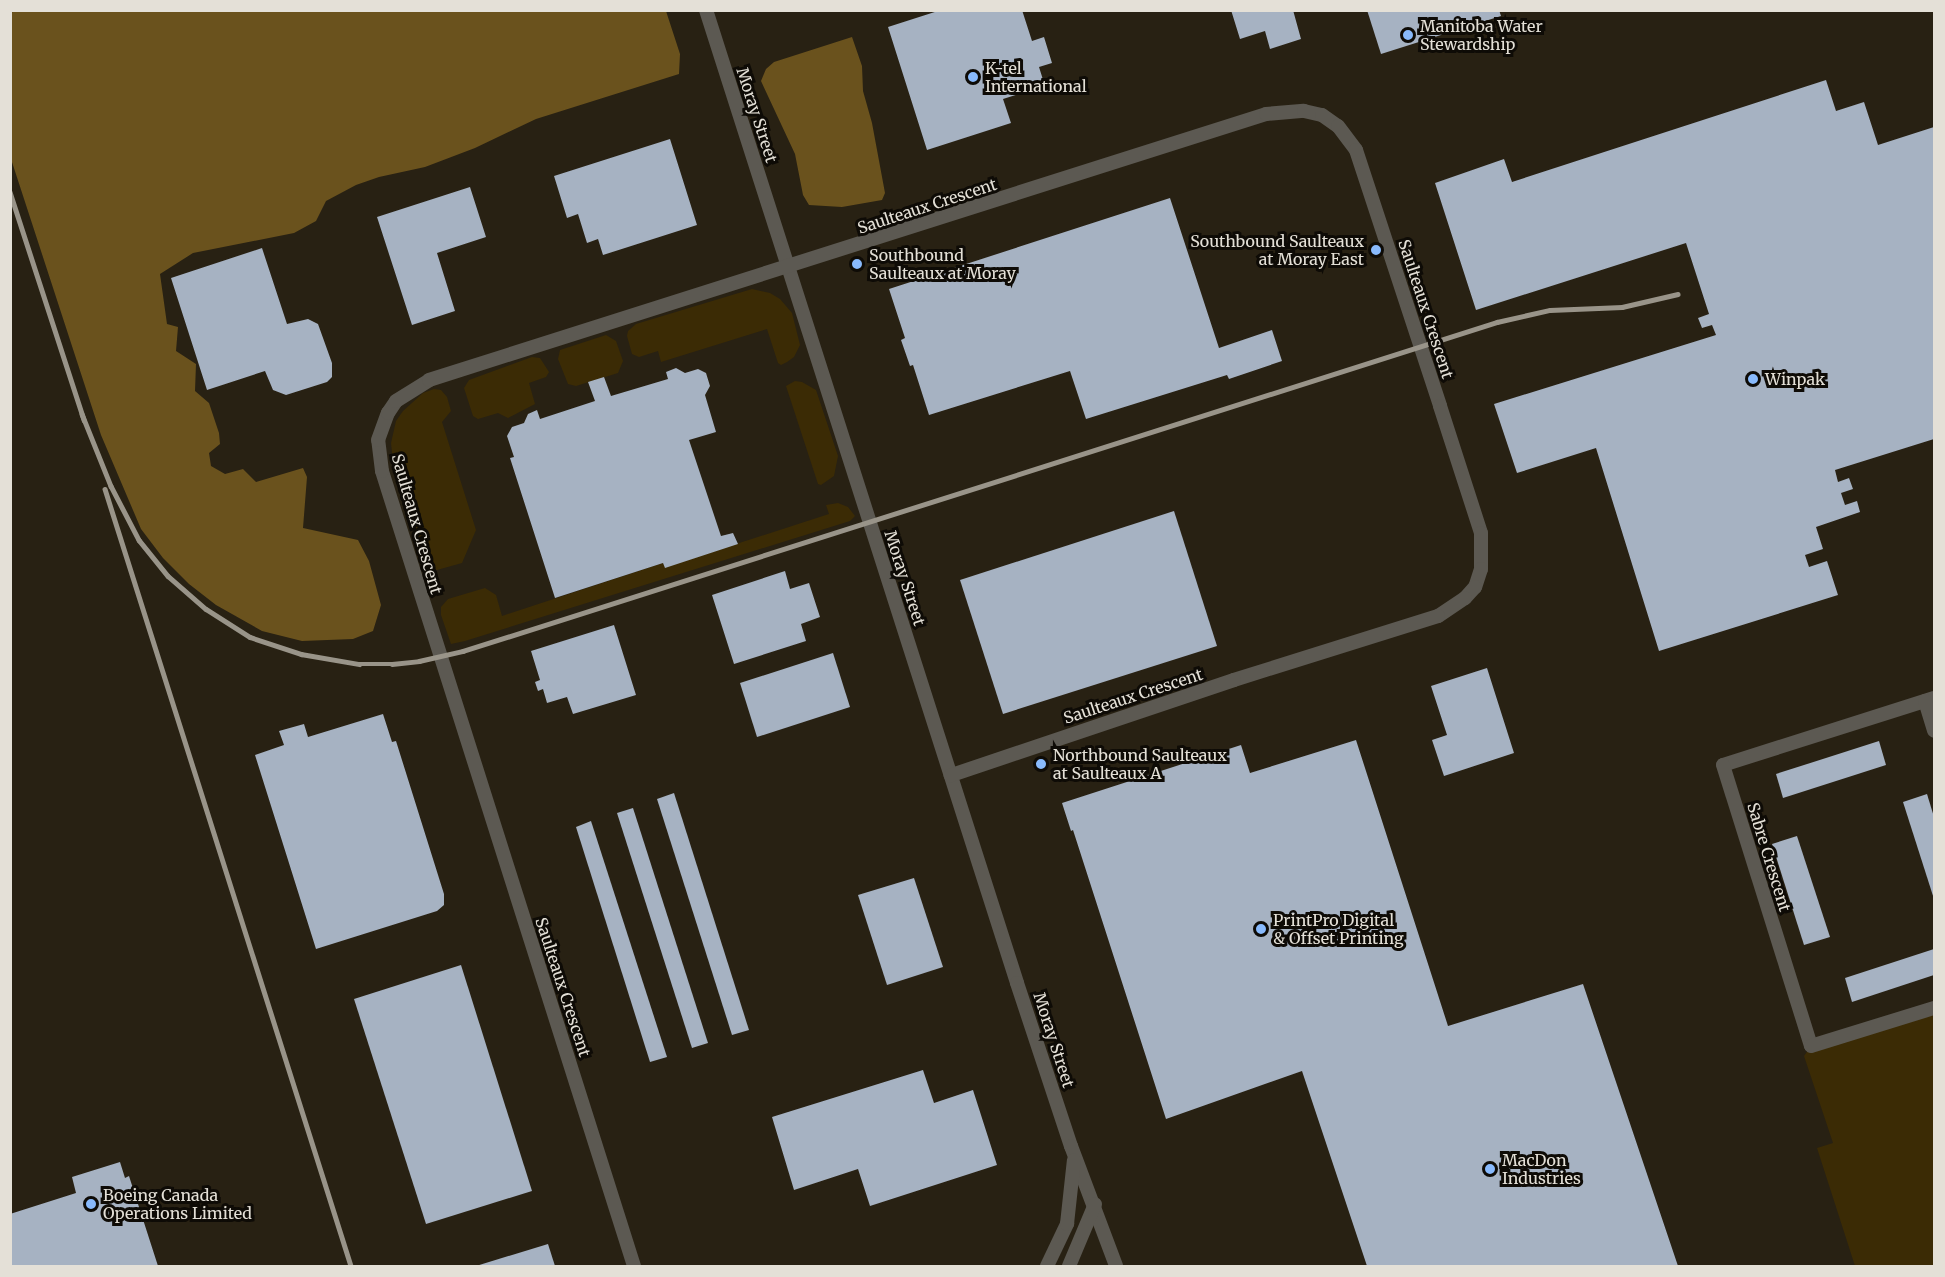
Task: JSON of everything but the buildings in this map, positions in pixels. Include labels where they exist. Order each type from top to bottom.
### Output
[{"type":"street","name":"Moray Street","points":[[706,10],[1074,1155],[1095,1204],[1116,1266]]},
{"type":"street","name":"Saulteaux Crescent","points":[[634,1266],[382,471],[378,440],[388,413],[396,400],[429,380],[788,268],[1266,114],[1304,111],[1322,115],[1338,126],[1356,150],[1471,501],[1481,533],[1481,569],[1475,587],[1438,616],[1288,662],[951,775]]},
{"type":"street","points":[[1930,700],[1935,731]]},
{"type":"street","name":"Sabre Crescent","points":[[1930,700],[1723,765],[1811,1046],[1935,1008]]},
{"type":"street","name":"Moray Street","points":[[1047,1266],[1067,1224],[1072,1195],[1074,1155]]},
{"type":"street","points":[[1069,1266],[1095,1204]]},
{"type":"shaded area","points":[[15,10],[666,11],[680,54],[679,74],[536,119],[475,148],[425,167],[379,177],[356,185],[326,201],[316,221],[294,233],[193,253],[160,274],[167,324],[178,327],[176,351],[196,364],[195,391],[209,403],[219,433],[220,444],[209,453],[211,466],[225,474],[243,469],[256,482],[303,468],[307,477],[303,528],[358,540],[369,561],[381,605],[373,631],[353,639],[302,641],[262,631],[216,605],[189,584],[163,558],[141,529],[101,435],[11,159],[10,14]]},
{"type":"shaded area","points":[[852,37],[862,66],[863,91],[872,123],[885,193],[882,200],[842,207],[809,205],[803,195],[795,154],[761,81],[766,69],[774,62]]},
{"type":"shaded area","points":[[752,289],[770,293],[780,299],[792,313],[800,345],[794,357],[787,362],[781,365],[778,363],[767,329],[661,362],[658,351],[639,357],[632,354],[627,336],[628,331],[636,324]]},
{"type":"shaded area","points":[[606,335],[616,341],[623,361],[618,373],[576,386],[568,384],[558,359],[560,350]]},
{"type":"shaded area","points":[[532,357],[540,358],[549,372],[546,377],[529,383],[535,404],[508,418],[498,413],[478,419],[473,416],[464,388],[469,380]]},
{"type":"shaded area","points":[[795,381],[802,382],[816,390],[838,456],[834,476],[821,485],[818,484],[786,386]]},
{"type":"shaded area","points":[[434,389],[441,390],[447,397],[451,411],[442,422],[476,530],[462,563],[437,570],[424,563],[393,462],[391,443],[396,421],[403,411],[423,393]]},
{"type":"shaded area","points":[[838,503],[848,507],[855,516],[850,521],[465,641],[451,644],[441,615],[441,607],[448,599],[485,588],[496,595],[502,616],[663,563],[665,567],[829,514],[826,505]]},
{"type":"shaded area","points":[[1934,1008],[1934,1266],[1855,1266],[1817,1148],[1833,1143],[1804,1056],[1811,1046]]},
{"type":"railway","points":[[10,192],[84,420]]},
{"type":"railway","points":[[82,414],[111,486],[139,540],[168,576],[206,609],[250,637],[301,654],[359,664],[392,664],[419,661],[463,651],[1497,322],[1550,310],[1622,307],[1678,294]]},
{"type":"railway","points":[[105,489],[351,1266]]},
{"type":"place","name":"Manitoba Water Stewardship","points":[[1408,35]]},
{"type":"place","name":"K-tel International","points":[[973,77]]},
{"type":"place","name":"Southbound Saulteaux at Moray East","points":[[1376,250]]},
{"type":"place","name":"Southbound Saulteaux at Moray","points":[[857,264]]},
{"type":"place","name":"Winpak","points":[[1753,379]]},
{"type":"place","name":"Northbound Saulteaux at Saulteaux A","points":[[1041,764]]},
{"type":"place","name":"PrintPro Digital & Offset Printing","points":[[1261,929]]},
{"type":"place","name":"MacDon Industries","points":[[1490,1169]]},
{"type":"place","name":"Boeing Canada Operations Limited","points":[[91,1204]]}]
